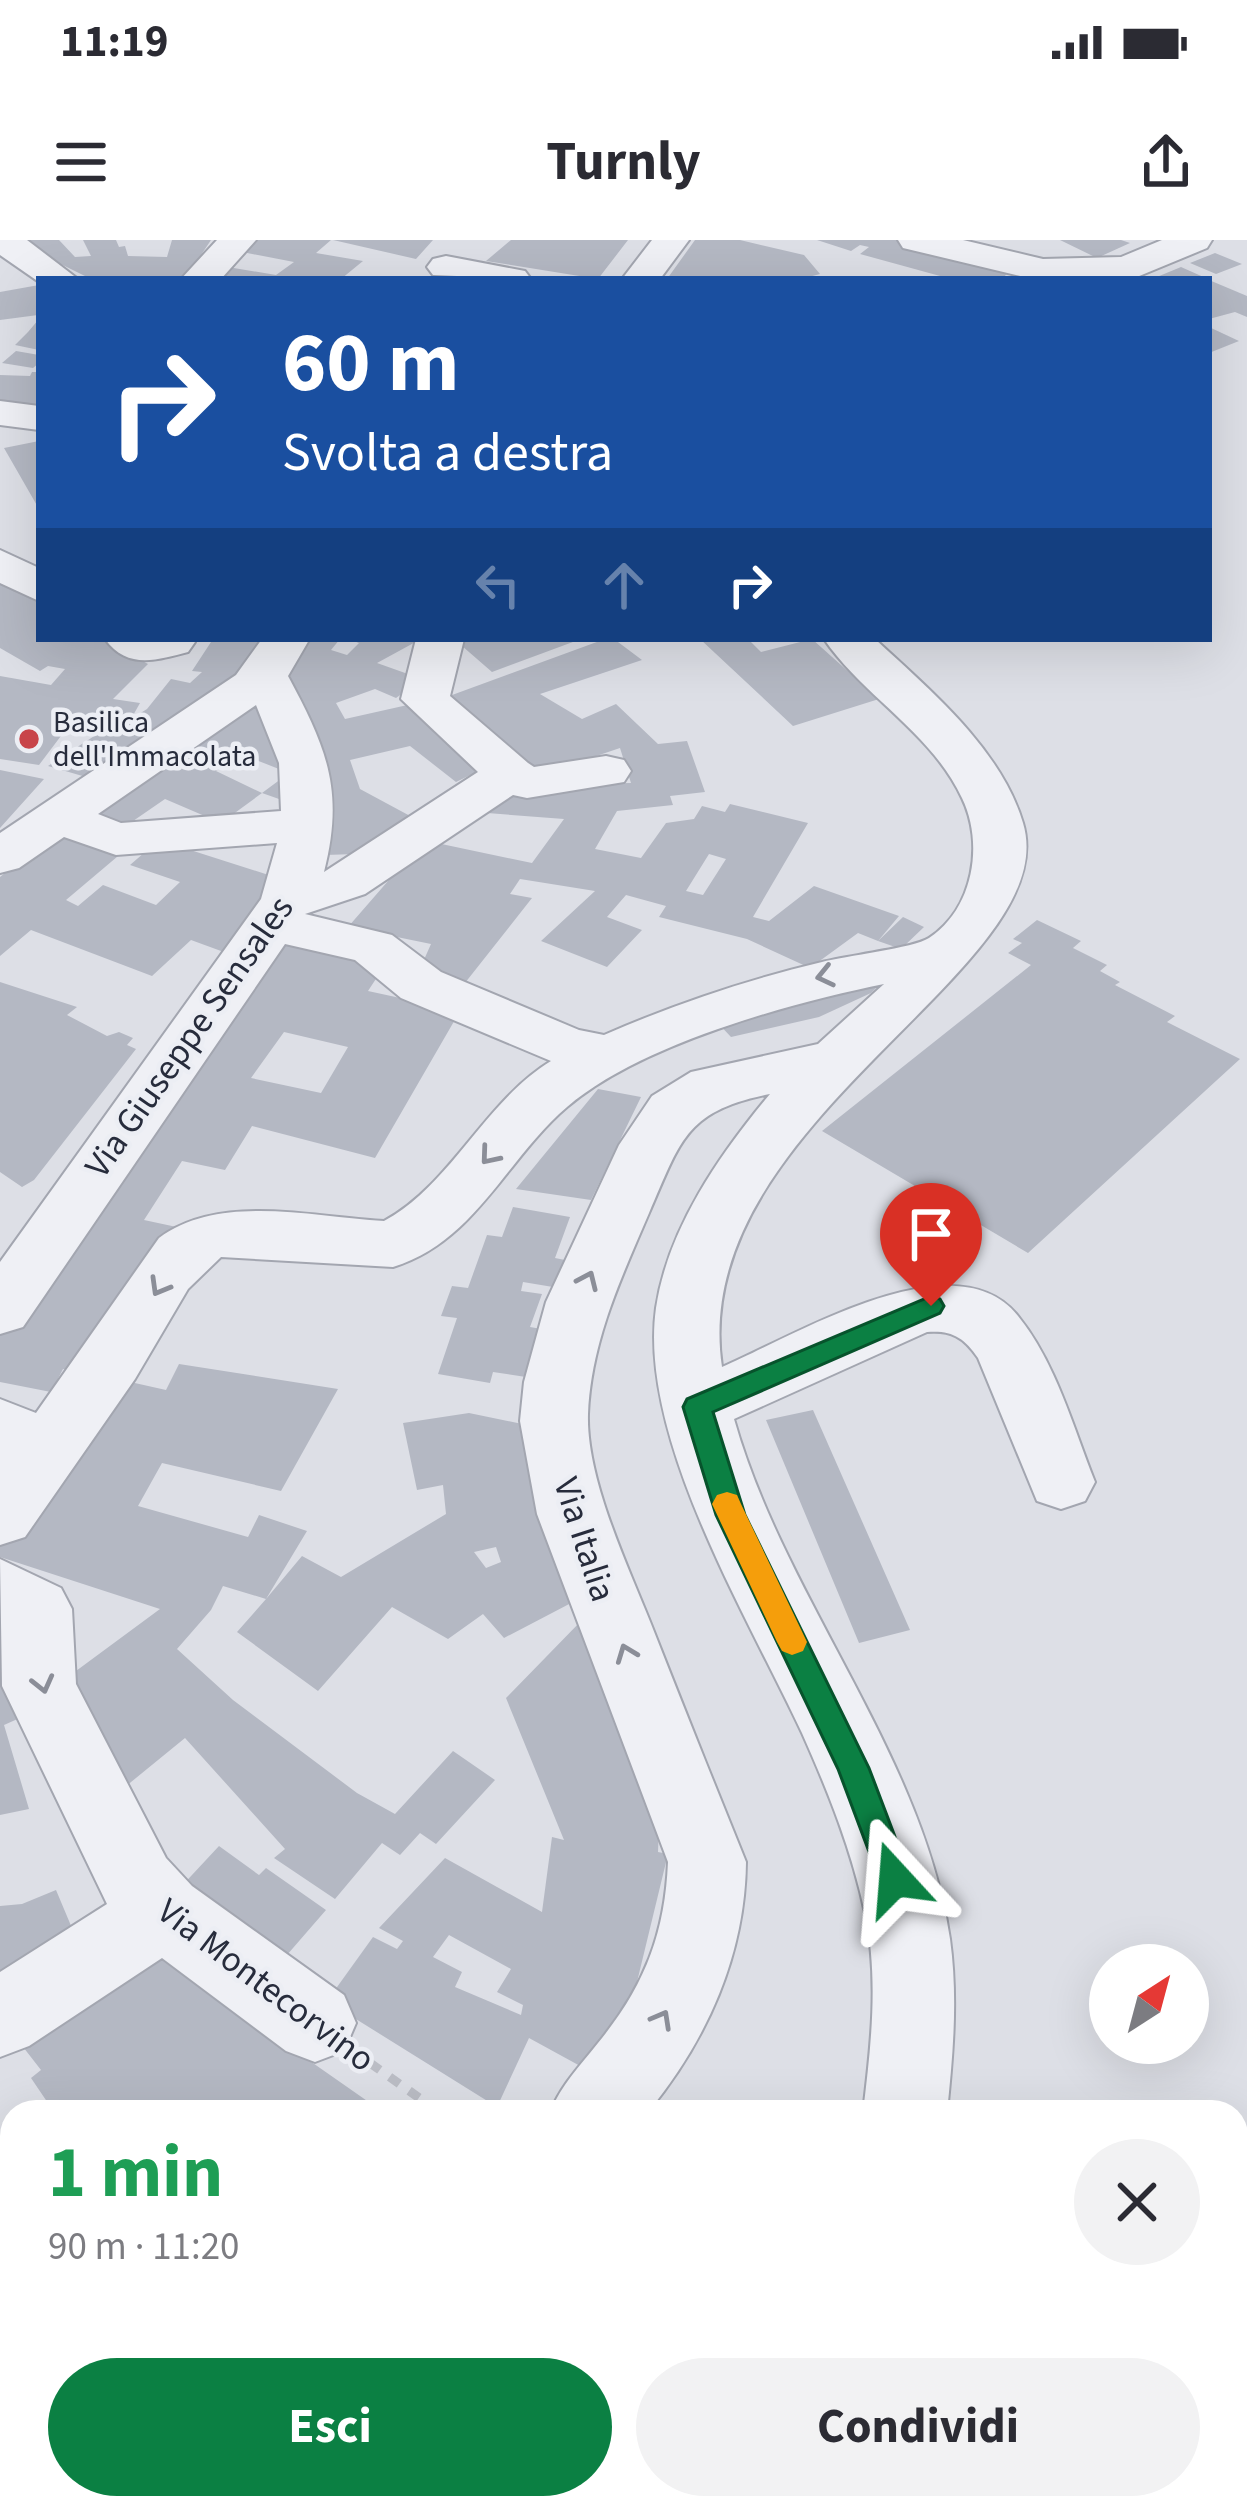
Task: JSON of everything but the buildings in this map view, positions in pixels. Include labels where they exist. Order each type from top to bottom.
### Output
[{"type":"street","points":[[2,240],[55,276]]},
{"type":"street","points":[[643,276],[671,240]]},
{"type":"street","points":[[916,240],[1037,263],[1126,268],[1194,240]]},
{"type":"street","points":[[446,267],[496,276]]},
{"type":"street","points":[[0,564],[36,584]]},
{"type":"street","points":[[439,642],[425,698],[510,774],[527,783],[606,771]]},
{"type":"street","points":[[851,642],[952,747],[998,822],[1001,844],[991,891],[940,956],[832,1061],[754,1158],[698,1258],[687,1339],[697,1407],[730,1515],[884,1842],[906,1916],[911,1977],[906,2100]]},
{"type":"street","points":[[0,857],[275,658]]},
{"type":"street","name":"Via Giuseppe Sensales","points":[[0,1310],[278,912],[297,877],[307,802],[299,745],[275,658]]},
{"type":"street","points":[[278,912],[346,882],[510,774]]},
{"type":"street","points":[[57,816],[116,839],[304,825]]},
{"type":"street","points":[[278,912],[373,947],[421,985],[566,1046],[609,1055]]},
{"type":"street","points":[[0,1517],[24,1438],[115,1360],[184,1248],[219,1234],[380,1245],[404,1239],[487,1161],[538,1098],[570,1073],[740,1000],[822,976],[940,956]]},
{"type":"street","name":"Via Italia","points":[[602,2100],[651,2040],[676,1994],[704,1919],[707,1862],[572,1514],[554,1421],[566,1339],[649,1145],[673,1110],[712,1086],[832,1061]]},
{"type":"street","points":[[697,1407],[914,1311],[951,1308],[986,1323],[998,1336],[1061,1482]]},
{"type":"street","name":"Via Montecorvino","points":[[0,1589],[36,1609],[39,1686],[138,1884],[164,1912],[315,2024]]},
{"type":"street","points":[[0,2018],[164,1912]]},
{"type":"path","name":"Via Montecorvino","points":[[315,2024],[422,2100]]},
{"type":"slow traffic","points":[[727,1504],[792,1642]]},
{"type":"place","name":"Basilica dell'Immacolata","points":[[29,739]]},
{"type":"route","points":[[895,1879],[854,1768],[730,1515],[697,1407],[931,1306]]}]
